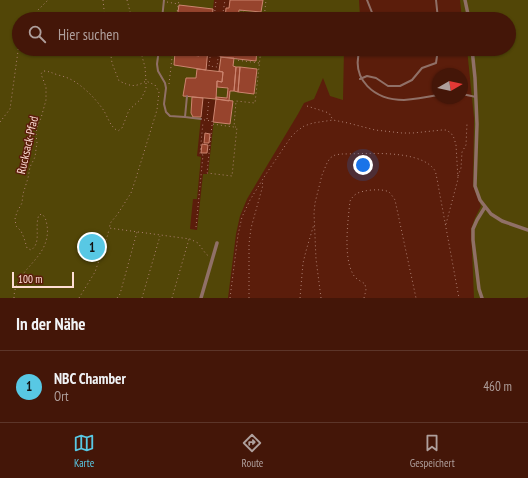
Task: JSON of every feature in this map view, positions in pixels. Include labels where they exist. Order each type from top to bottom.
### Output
[{"type":"street","points":[[465,0],[468,12]]},
{"type":"street","points":[[473,56],[476,97],[475,186],[480,200],[491,214],[502,222],[528,230]]},
{"type":"street","points":[[482,298],[479,289],[473,229],[476,220],[485,207]]},
{"type":"street","points":[[201,298],[217,243]]},
{"type":"lane","points":[[163,12],[165,0]]},
{"type":"lane","points":[[367,0],[372,12]]},
{"type":"lane","points":[[436,0],[437,12]]},
{"type":"lane","points":[[158,56],[158,71],[165,83],[166,88],[164,104],[166,112],[170,116],[202,120]]},
{"type":"lane","points":[[358,56],[358,70],[360,79],[374,92],[389,98],[404,100],[432,95]]},
{"type":"lane","points":[[360,79],[368,76],[376,78],[388,86],[400,86],[412,80],[422,68],[436,63],[437,56]]},
{"type":"lane","points":[[468,95],[476,97]]},
{"type":"lane","points":[[185,117],[187,96]]},
{"type":"path","points":[[36,12],[48,0]]},
{"type":"path","points":[[103,0],[104,12]]},
{"type":"path","points":[[127,0],[130,12]]},
{"type":"path","points":[[165,0],[166,2],[178,4]]},
{"type":"path","points":[[177,12],[179,0]]},
{"type":"path","points":[[214,12],[216,0]]},
{"type":"path","points":[[224,12],[225,0]]},
{"type":"path","points":[[264,12],[266,0]]},
{"type":"path","points":[[0,122],[10,109],[17,56]]},
{"type":"path","points":[[79,298],[95,272],[111,222],[131,193],[157,110],[159,92],[155,84],[146,81],[139,85],[129,86],[118,81],[111,56]]},
{"type":"path","name":"Rucksack-Pfad","points":[[14,298],[14,294],[20,279],[26,269],[40,254],[48,232],[44,216],[42,214],[39,215],[36,244],[34,248],[30,250],[27,248],[21,231],[16,226],[15,219],[22,203],[30,167],[35,157],[37,127],[46,100],[46,87],[41,74],[43,71],[47,71],[66,77],[76,83],[98,103],[113,128],[118,131],[122,128],[129,110],[141,99],[146,89],[142,56]]},
{"type":"path","points":[[169,83],[172,56]]},
{"type":"path","points":[[210,56],[209,66],[213,67]]},
{"type":"path","points":[[213,67],[217,67],[218,56]]},
{"type":"path","points":[[196,226],[203,154],[200,154],[202,120],[212,121],[207,173],[232,176],[237,127],[234,126],[236,101],[255,103],[260,56]]},
{"type":"path","points":[[236,58],[236,60],[259,63]]},
{"type":"path","points":[[207,120],[209,99]]},
{"type":"path","points":[[307,106],[329,113],[333,120]]},
{"type":"path","points":[[230,298],[238,235],[242,217],[250,200],[291,138],[304,126],[333,120],[375,130],[413,134],[446,130],[451,133],[456,145],[458,179]]},
{"type":"path","points":[[212,124],[234,126]]},
{"type":"path","points":[[446,224],[461,168],[462,152],[466,145],[467,124]]},
{"type":"path","points":[[321,298],[317,270],[314,203],[322,175],[330,158],[341,154],[400,155],[425,162],[433,168],[436,172],[459,298]]},
{"type":"path","points":[[249,298],[250,233],[252,221],[263,185],[262,181]]},
{"type":"path","points":[[364,298],[366,290],[365,284],[353,275],[348,258],[350,202],[353,196],[357,193],[369,190],[383,190],[393,196],[396,204],[416,298]]},
{"type":"path","points":[[300,298],[303,263],[314,224]]},
{"type":"path","points":[[109,228],[190,239],[198,243],[206,254],[212,258]]},
{"type":"path","points":[[117,298],[120,294],[137,232]]},
{"type":"path","points":[[142,298],[160,235]]},
{"type":"path","points":[[172,298],[190,239]]},
{"type":"shaded area","points":[[0,0],[214,0],[213,12],[12,12],[12,56],[207,56],[206,70],[219,71],[220,56],[344,56],[343,100],[330,96],[323,78],[314,99],[304,103],[247,199],[240,216],[236,234],[228,298],[0,298]],"holes":[[[203,98],[216,100],[208,174],[203,174],[197,230],[190,229],[193,199],[197,199],[201,157],[197,156]]]},
{"type":"shaded area","points":[[230,0],[359,0],[360,12],[226,12],[226,8],[229,8]]},
{"type":"shaded area","points":[[460,0],[528,0],[528,297],[526,298],[474,298],[471,229],[481,206],[473,186],[474,118],[468,56],[516,56],[516,12],[461,12]]},
{"type":"building","points":[[230,0],[263,0],[261,12],[239,10],[239,12],[226,12],[226,8],[229,8]]},
{"type":"building","points":[[179,5],[213,9],[213,12],[178,12]]},
{"type":"building","points":[[175,56],[207,56],[206,70],[174,65]]},
{"type":"building","points":[[220,56],[256,56],[256,61]]},
{"type":"building","points":[[221,57],[234,58],[233,66],[236,67],[234,91],[230,91],[229,101],[216,99],[216,97],[227,98],[228,88],[217,87],[217,81],[222,82],[223,72],[219,71]]},
{"type":"building","points":[[236,67],[240,67],[238,92],[234,91]]},
{"type":"building","points":[[240,67],[257,69],[254,94],[238,92]]},
{"type":"building","points":[[197,69],[223,72],[222,82],[217,81],[216,99],[183,96],[186,78],[196,78]]},
{"type":"building","points":[[192,97],[203,98],[201,117],[193,117],[191,113]]},
{"type":"building","points":[[216,99],[233,101],[230,124],[213,122]]},
{"type":"building","points":[[205,133],[210,134],[209,143],[204,143]]},
{"type":"building","points":[[202,144],[208,145],[207,153],[201,153]]},
{"type":"place","name":"NBC Chamber","points":[[92,247]]}]
